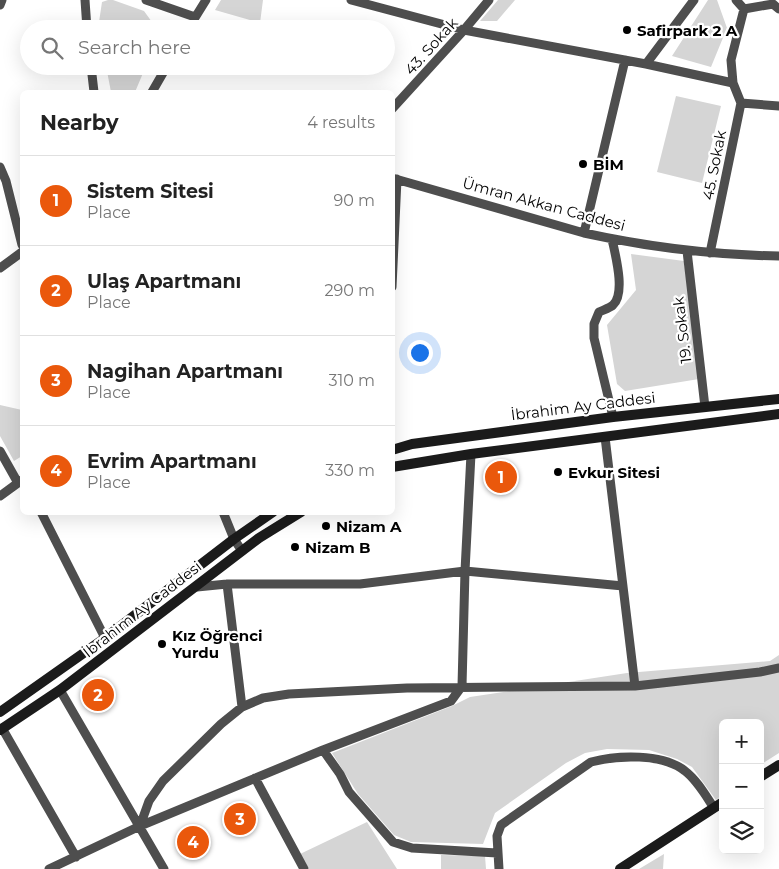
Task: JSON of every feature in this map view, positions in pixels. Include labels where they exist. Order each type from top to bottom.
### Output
[{"type":"main road","name":"İbrahim Ay Caddesi","points":[[395,449],[412,444],[613,417],[779,399]]},
{"type":"main road","points":[[395,467],[471,454],[779,414]]},
{"type":"main road","name":"İbrahim Ay Caddesi","points":[[0,712],[104,638],[234,539],[269,515]]},
{"type":"main road","name":"İbrahim Ay Caddesi","points":[[1,729],[60,690],[259,538],[296,515]]},
{"type":"main road","points":[[764,774],[779,765]]},
{"type":"main road","points":[[620,869],[719,805]]},
{"type":"street","points":[[0,5],[2,0]]},
{"type":"street","points":[[84,0],[87,20]]},
{"type":"street","points":[[146,0],[195,17]]},
{"type":"street","points":[[193,20],[206,0]]},
{"type":"street","points":[[351,0],[464,30],[646,64],[733,83]]},
{"type":"street","name":"43. Sokak","points":[[395,105],[489,0]]},
{"type":"street","points":[[646,64],[694,0]]},
{"type":"street","points":[[736,0],[744,9]]},
{"type":"street","points":[[744,9],[776,4]]},
{"type":"street","points":[[744,9],[731,60],[733,83],[741,103],[779,106]]},
{"type":"street","points":[[584,233],[625,60]]},
{"type":"street","points":[[92,75],[94,90]]},
{"type":"street","points":[[153,90],[162,75]]},
{"type":"street","name":"45. Sokak","points":[[710,253],[741,103]]},
{"type":"street","points":[[0,167],[20,238]]},
{"type":"street","name":"Ümran Akkan Caddesi","points":[[395,178],[584,233],[612,239],[687,251],[779,256]]},
{"type":"street","points":[[612,239],[619,279],[619,293],[614,305],[599,312],[594,324],[594,338],[613,417]]},
{"type":"street","name":"19. Sokak","points":[[687,251],[705,407]]},
{"type":"street","points":[[0,268],[20,253]]},
{"type":"street","points":[[605,437],[635,686]]},
{"type":"street","points":[[0,451],[20,482],[0,496]]},
{"type":"street","points":[[49,869],[140,826],[323,750],[451,701],[462,686],[464,572],[471,454]]},
{"type":"street","points":[[42,515],[104,638]]},
{"type":"street","points":[[224,515],[234,539],[242,551]]},
{"type":"street","points":[[197,587],[227,584],[360,584],[464,572],[623,586]]},
{"type":"street","points":[[227,584],[242,707]]},
{"type":"street","points":[[140,826],[149,801],[163,781],[221,724],[242,707],[262,698],[289,694],[462,686],[635,686],[760,672],[779,668]]},
{"type":"street","points":[[60,690],[164,869]]},
{"type":"street","points":[[1,729],[76,857]]},
{"type":"street","points":[[323,750],[350,792],[393,842],[412,848],[497,853]]},
{"type":"street","points":[[499,869],[497,836],[501,825],[591,762],[606,758],[655,758],[676,765],[687,772],[719,805]]},
{"type":"street","points":[[255,778],[304,869]]},
{"type":"shaded area","points":[[113,0],[144,11],[150,20],[99,20],[102,2]]},
{"type":"shaded area","points":[[221,0],[263,0],[260,20],[250,20],[215,10]]},
{"type":"shaded area","points":[[498,0],[515,0],[497,21],[480,21]]},
{"type":"shaded area","points":[[708,0],[717,0],[727,28],[711,67],[672,56]]},
{"type":"shaded area","points":[[108,75],[142,75],[136,90],[111,90]]},
{"type":"shaded area","points":[[676,96],[721,106],[702,183],[657,172]]},
{"type":"shaded area","points":[[631,254],[684,261],[699,379],[625,391],[617,384],[607,325],[636,290]]},
{"type":"shaded area","points":[[0,405],[20,410],[20,457],[14,461],[0,436]]},
{"type":"shaded area","points":[[779,655],[779,753],[764,762],[764,719],[719,719],[719,797],[716,800],[692,767],[677,759],[649,750],[607,749],[585,753],[566,763],[495,813],[483,844],[411,842],[394,835],[358,794],[332,753],[452,706],[470,697],[627,673],[770,661]]},
{"type":"shaded area","points":[[367,822],[397,869],[309,869],[300,854]]},
{"type":"shaded area","points":[[664,854],[663,869],[639,869]]},
{"type":"shaded area","points":[[441,855],[485,856],[486,869],[441,869]]},
{"type":"place","name":"Safirpark 2 A","points":[[627,30]]},
{"type":"place","name":"BİM","points":[[583,164]]},
{"type":"place","name":"Evkur Sitesi","points":[[558,472]]},
{"type":"place","name":"Sistem Sitesi","points":[[501,477]]},
{"type":"place","name":"Nizam A","points":[[326,526]]},
{"type":"place","name":"Nizam B","points":[[295,547]]},
{"type":"place","name":"Kız Öğrenci Yurdu","points":[[162,644]]},
{"type":"place","name":"Ulaş Apartmanı","points":[[98,695]]},
{"type":"place","name":"Nagihan Apartmanı","points":[[240,819]]},
{"type":"place","name":"Evrim Apartmanı","points":[[193,842]]}]
